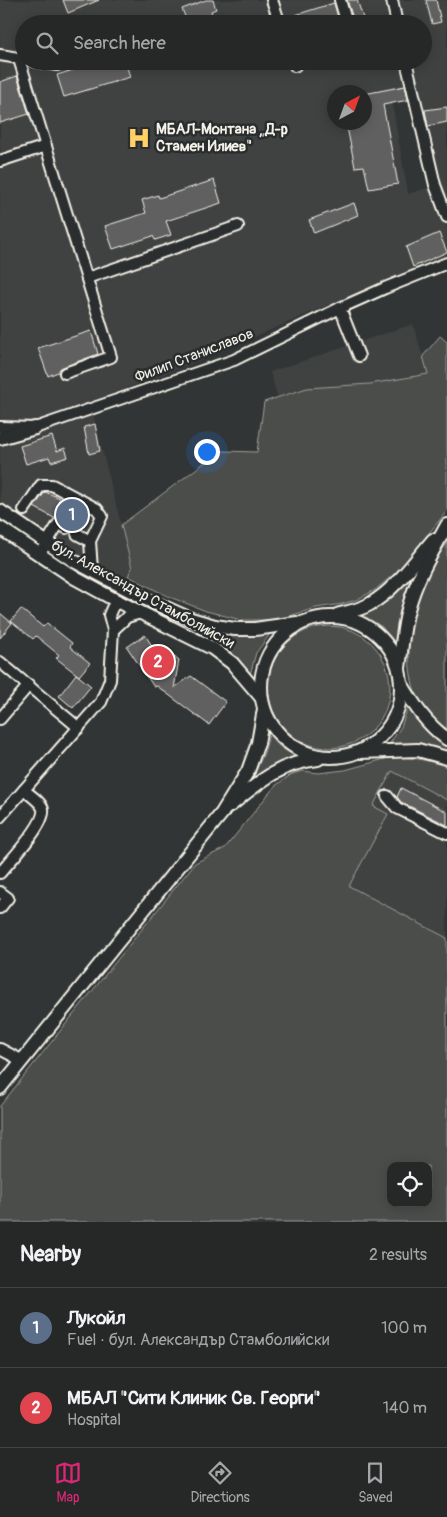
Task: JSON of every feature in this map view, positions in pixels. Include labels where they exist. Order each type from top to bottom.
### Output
[{"type":"main road","points":[[0,438],[36,428]]},
{"type":"main road","name":"бул. Александър Стамболийски","points":[[0,511],[76,578],[117,601],[212,648],[222,655],[242,672],[262,703]]},
{"type":"main road","points":[[330,617],[359,609],[380,598],[447,524]]},
{"type":"main road","points":[[355,753],[376,741],[387,729],[398,707],[404,631],[409,604],[447,524]]},
{"type":"main road","points":[[0,528],[42,550]]},
{"type":"main road","name":"бул. Александър Стамболийски","points":[[42,550],[92,570],[173,612],[215,626],[235,629],[262,628],[304,622]]},
{"type":"main road","points":[[117,601],[134,601],[173,612]]},
{"type":"main road","points":[[0,1088],[222,813],[248,771],[258,743],[262,703],[262,670],[270,652],[281,637],[304,622],[330,617],[348,619],[374,632],[387,646],[400,677],[420,715],[447,739]]},
{"type":"main road","points":[[262,703],[271,724],[290,744],[313,755],[331,757]]},
{"type":"main road","points":[[222,813],[268,775],[302,760],[382,750],[418,750],[447,758]]},
{"type":"street","points":[[272,0],[277,15]]},
{"type":"street","points":[[340,0],[344,15]]},
{"type":"street","points":[[392,0],[396,15]]},
{"type":"street","points":[[0,55],[15,58]]},
{"type":"street","points":[[24,70],[111,357],[65,373]]},
{"type":"street","points":[[408,70],[435,185],[447,217]]},
{"type":"street","points":[[0,161],[46,146]]},
{"type":"street","points":[[88,278],[238,226]]},
{"type":"street","name":"Филип Станиславов","points":[[0,427],[36,428],[234,360],[340,308],[447,263]]},
{"type":"street","points":[[340,308],[359,356]]},
{"type":"street","points":[[24,510],[41,484],[52,485],[97,509],[102,516],[90,541],[92,570]]},
{"type":"street","points":[[42,550],[59,523],[66,528]]},
{"type":"street","points":[[77,534],[90,541]]},
{"type":"street","points":[[0,817],[101,702],[110,680],[112,630],[109,615],[117,601]]},
{"type":"street","points":[[112,630],[127,617],[141,613]]},
{"type":"street","points":[[0,662],[79,728]]},
{"type":"street","points":[[0,719],[29,685]]},
{"type":"street","points":[[0,873],[37,829],[43,814],[43,808],[40,803],[24,790]]},
{"type":"street","points":[[387,796],[397,808],[447,833]]},
{"type":"street","points":[[0,908],[4,895]]},
{"type":"street","points":[[0,1049],[21,1060]]},
{"type":"shaded area","name":"МБАЛ-Монтана „Д-р Стамен Илиев\"","points":[[0,0],[387,0],[391,15],[15,15],[15,70],[404,70],[411,99],[392,103],[408,194],[431,187],[447,223],[447,256],[384,281],[206,358],[90,402],[132,568],[124,586],[0,515]]},
{"type":"shaded area","points":[[396,0],[447,0],[447,200],[439,184],[413,70],[432,70],[432,15],[400,15]]},
{"type":"shaded area","points":[[413,324],[428,374],[370,384],[307,388],[278,398],[270,372]]},
{"type":"shaded area","points":[[440,336],[447,342],[447,511],[399,570],[375,590],[356,600],[316,608],[276,620],[241,620],[206,611],[167,596],[128,576],[132,568],[121,525],[212,457],[223,451],[257,452],[264,402],[307,388],[370,384],[428,374],[423,356]]},
{"type":"shaded area","points":[[447,543],[447,729],[427,712],[416,693],[412,680],[409,648],[412,616],[420,590]]},
{"type":"shaded area","points":[[414,570],[397,623],[396,644],[382,627],[361,614],[390,596]]},
{"type":"shaded area","points":[[329,626],[352,631],[372,644],[385,664],[390,687],[385,710],[372,730],[352,743],[329,748],[306,743],[286,730],[273,710],[268,687],[273,664],[286,644],[306,631]]},
{"type":"shaded area","points":[[217,633],[237,636],[270,634],[256,653],[250,675],[238,658],[213,641]]},
{"type":"shaded area","points":[[408,707],[425,729],[447,746],[447,751],[421,744],[390,743],[401,727]]},
{"type":"shaded area","points":[[269,735],[279,746],[294,756],[271,767],[250,783],[264,753]]},
{"type":"shaded area","points":[[392,757],[420,759],[447,767],[447,800],[392,771],[373,806],[388,814],[349,886],[447,938],[447,1222],[0,1222],[0,1106],[195,863],[225,848],[275,786],[292,774],[303,771],[318,773],[345,770]]},
{"type":"shaded area","points":[[392,770],[447,800],[447,938],[349,886],[387,814],[373,806]]},
{"type":"building","points":[[63,0],[99,0],[68,13]]},
{"type":"building","points":[[206,0],[213,0],[216,9],[211,11],[212,15],[184,15],[182,9]]},
{"type":"building","points":[[347,0],[357,0],[362,15],[352,15]]},
{"type":"building","points":[[426,0],[436,0],[441,22],[432,24],[432,15],[430,15]]},
{"type":"building","points":[[334,3],[337,15],[295,15]]},
{"type":"building","points":[[73,70],[128,70],[130,77],[64,97],[57,75]]},
{"type":"building","points":[[17,76],[29,114],[0,123],[0,82]]},
{"type":"building","points":[[405,86],[408,100],[383,105],[398,184],[369,189],[364,166],[355,167],[348,130],[372,130],[372,92]]},
{"type":"building","points":[[447,107],[447,122],[428,126],[425,110]]},
{"type":"building","points":[[214,180],[221,203],[166,221],[171,235],[155,240],[153,236],[113,249],[105,226],[146,213],[142,200],[158,195],[159,198]]},
{"type":"building","points":[[354,203],[358,215],[314,233],[309,220]]},
{"type":"building","points":[[439,233],[447,252],[413,267],[406,247]]},
{"type":"building","points":[[91,331],[98,354],[63,367],[58,372],[48,376],[38,348]]},
{"type":"building","points":[[95,424],[100,451],[89,454],[84,427]]},
{"type":"building","points":[[52,436],[57,451],[65,448],[68,457],[51,462],[49,457],[26,464],[20,446]]},
{"type":"building","points":[[45,492],[60,498],[58,502],[74,511],[77,506],[88,512],[80,528],[73,529],[70,523],[63,517],[54,518],[34,507]]},
{"type":"building","points":[[21,609],[43,627],[47,623],[72,643],[70,647],[90,663],[79,676],[56,658],[59,655],[36,636],[33,639],[11,621]]},
{"type":"building","points":[[0,613],[12,623],[0,638]]},
{"type":"building","points":[[145,635],[158,655],[164,651],[169,658],[174,656],[179,660],[174,688],[191,676],[226,702],[209,725],[157,686],[154,687],[127,647]]},
{"type":"building","points":[[76,674],[91,686],[73,708],[59,696]]},
{"type":"building","points":[[401,788],[447,812],[447,825],[401,802],[397,797]]},
{"type":"place","name":"МБАЛ-Монтана „Д-р Стамен Илиев\"","points":[[139,138]]},
{"type":"place","name":"Лукойл","points":[[72,515]]},
{"type":"place","name":"МБАЛ \"Сити Клиник Св. Георги\"","points":[[158,662]]}]
